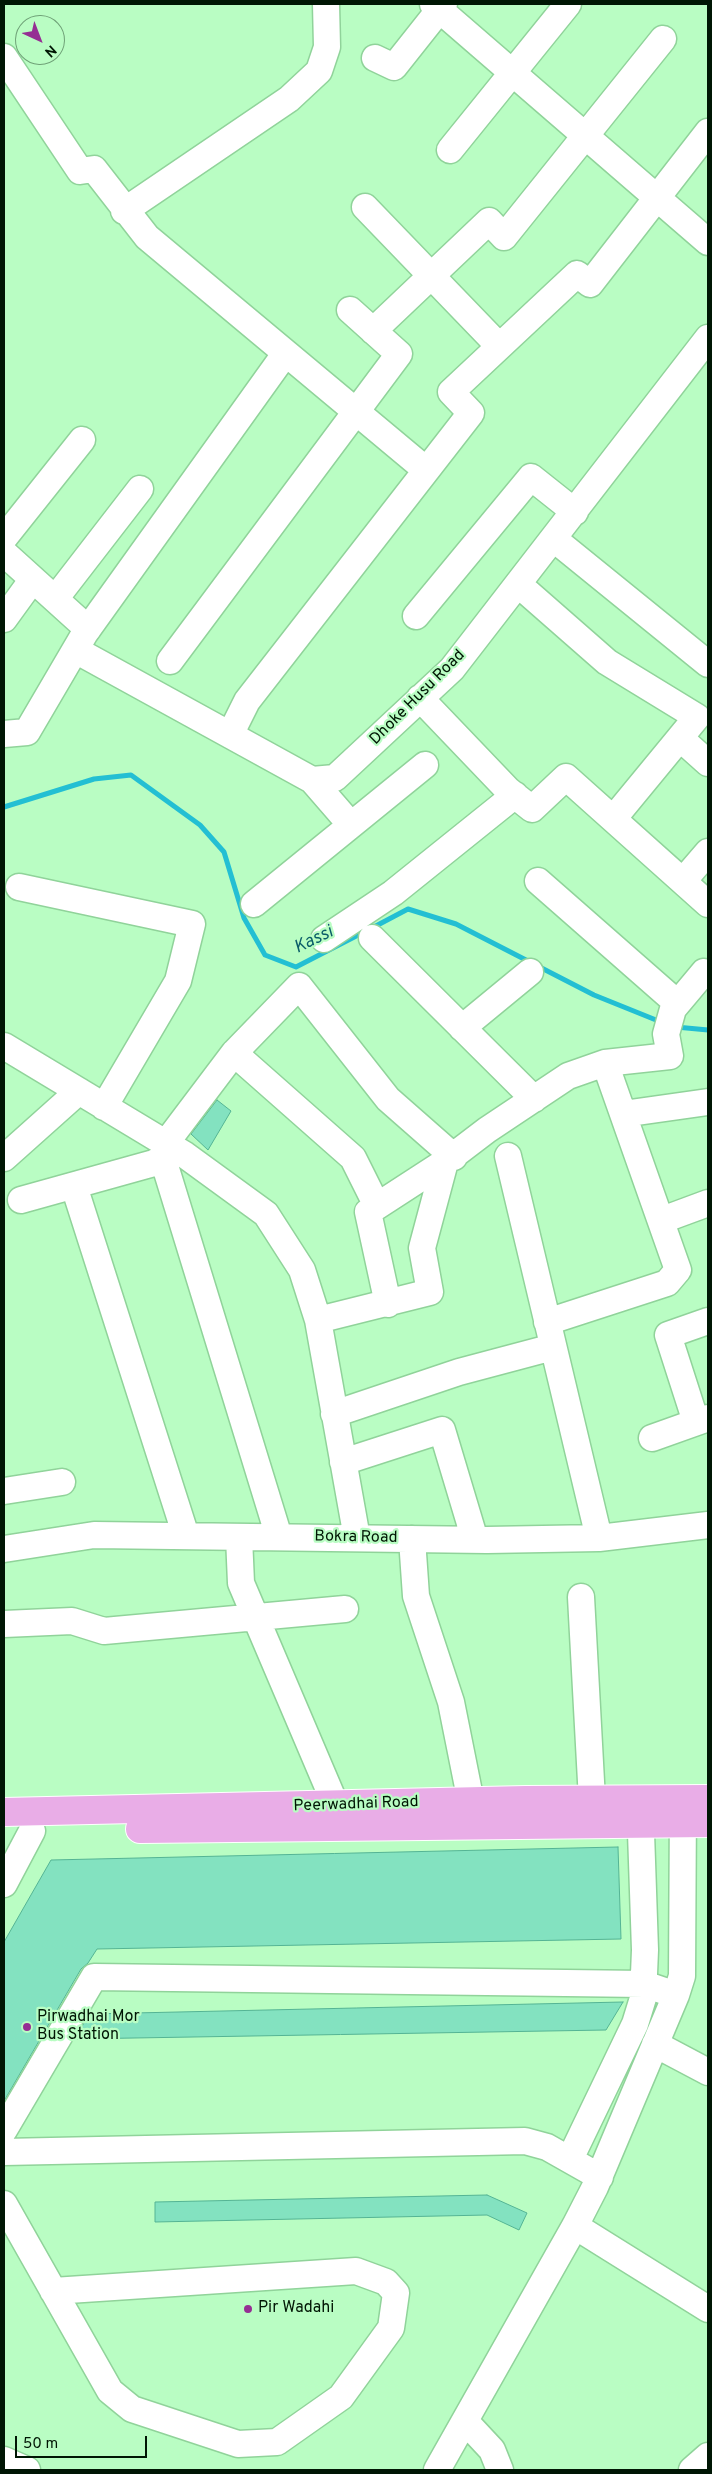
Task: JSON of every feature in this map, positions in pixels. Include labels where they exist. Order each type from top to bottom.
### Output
[{"type":"main road","name":"Peerwadhai Road","points":[[4,1812],[592,1800],[640,1811],[696,1811]]},
{"type":"main road","points":[[4,1831],[640,1811]]},
{"type":"street","points":[[124,211],[289,99],[319,71],[327,47],[326,4]]},
{"type":"street","points":[[450,150],[568,4]]},
{"type":"street","points":[[375,58],[394,67],[439,6],[513,74],[708,242]]},
{"type":"street","points":[[373,331],[489,221],[504,237],[663,39]]},
{"type":"street","points":[[4,57],[80,171],[94,169],[124,211],[147,238],[426,470]]},
{"type":"street","points":[[230,735],[247,701],[471,413],[451,392],[577,274],[590,284],[708,132]]},
{"type":"street","points":[[365,207],[499,346]]},
{"type":"street","points":[[170,661],[399,354],[350,310]]},
{"type":"street","name":"Dhoke Husu Road","points":[[312,780],[335,778],[452,668],[554,539],[708,338]]},
{"type":"street","points":[[4,734],[27,732],[88,629],[285,354]]},
{"type":"street","points":[[4,538],[82,440]]},
{"type":"street","points":[[416,616],[531,477],[574,512]]},
{"type":"street","points":[[55,599],[140,489]]},
{"type":"street","points":[[554,539],[708,664]]},
{"type":"street","points":[[4,553],[88,629]]},
{"type":"street","points":[[4,619],[33,579]]},
{"type":"street","points":[[518,584],[607,662],[697,717],[613,819]]},
{"type":"street","points":[[81,653],[312,780],[351,825]]},
{"type":"street","points":[[420,698],[514,795],[532,809],[566,777],[708,904]]},
{"type":"street","points":[[680,738],[708,763]]},
{"type":"street","points":[[254,904],[425,765]]},
{"type":"street","points":[[324,939],[393,893],[514,795]]},
{"type":"street","points":[[683,881],[708,852]]},
{"type":"street","points":[[538,881],[677,1003]]},
{"type":"street","points":[[19,886],[192,924],[178,981],[104,1107]]},
{"type":"street","points":[[372,938],[534,1099]]},
{"type":"street","points":[[388,1304],[368,1212],[449,1160],[487,1130],[568,1076],[605,1063],[670,1056],[666,1034],[673,1009],[707,970]]},
{"type":"street","points":[[462,1028],[530,972]]},
{"type":"street","points":[[22,1200],[74,1186],[169,1151],[234,1053],[299,986],[388,1099],[449,1160]]},
{"type":"street","points":[[4,1046],[104,1107],[266,1214],[302,1270],[318,1320],[356,1538]]},
{"type":"street","points":[[234,1053],[353,1158],[377,1206]]},
{"type":"street","points":[[334,1414],[459,1372],[550,1335],[666,1283],[678,1270],[605,1063]]},
{"type":"street","points":[[4,1158],[79,1091]]},
{"type":"street","points":[[623,1114],[708,1102]]},
{"type":"street","points":[[169,1151],[279,1537]]},
{"type":"street","points":[[508,1156],[599,1538]]},
{"type":"street","points":[[318,1320],[430,1292],[422,1248],[449,1160]]},
{"type":"street","points":[[74,1186],[186,1536]]},
{"type":"street","points":[[673,1216],[708,1203]]},
{"type":"street","points":[[652,1438],[702,1420],[668,1335],[708,1321]]},
{"type":"street","points":[[343,1462],[442,1430],[475,1540]]},
{"type":"street","points":[[4,1491],[62,1482]]},
{"type":"street","name":"Bokra Road","points":[[4,1549],[94,1534],[475,1540],[599,1538],[708,1525]]},
{"type":"street","points":[[239,1536],[241,1583],[336,1806]]},
{"type":"street","points":[[412,1539],[416,1596],[451,1702],[471,1802]]},
{"type":"street","points":[[581,1597],[592,1800]]},
{"type":"street","points":[[4,1624],[72,1621],[104,1630],[346,1609]]},
{"type":"street","points":[[570,2159],[635,2024],[644,1984],[640,1811]]},
{"type":"street","points":[[437,2470],[575,2226],[600,2177],[676,1996],[682,1976],[696,1811]]},
{"type":"street","points":[[4,1884],[32,1831]]},
{"type":"street","points":[[4,2130],[94,1977],[644,1984],[676,1996]]},
{"type":"street","points":[[655,2044],[708,2072]]},
{"type":"street","points":[[4,2152],[524,2142],[547,2147],[600,2177]]},
{"type":"street","points":[[4,2204],[53,2291],[110,2391],[132,2409],[238,2444],[277,2442],[342,2397],[391,2328],[396,2293],[386,2282],[356,2271],[53,2291]]},
{"type":"street","points":[[575,2226],[708,2310]]},
{"type":"street","points":[[464,2421],[492,2450],[500,2470]]},
{"type":"street","points":[[692,2470],[708,2456]]},
{"type":"street","points":[[4,2460],[27,2470]]},
{"type":"building","points":[[217,1100],[231,1111],[208,1150],[191,1134]]},
{"type":"building","name":"Pirwadhai Mor Bus Station","points":[[618,1847],[621,1939],[97,1949],[88,1963],[81,1969],[4,2101],[4,1942],[51,1860]]},
{"type":"building","points":[[623,2002],[606,2030],[75,2039],[89,2014]]},
{"type":"building","points":[[487,2195],[527,2213],[519,2230],[487,2215],[155,2222],[155,2202]]},
{"type":"waterway","name":"Kassi","points":[[4,807],[94,779],[131,775],[200,825],[224,852],[244,918],[265,955],[296,967],[364,932]]},
{"type":"waterway","name":"Kassi","points":[[372,928],[408,909],[456,924],[594,995],[661,1022]]},
{"type":"waterway","name":"Kassi","points":[[676,1027],[708,1030]]},
{"type":"place","name":"Pirwadhai Mor Bus Station","points":[[27,2027]]},
{"type":"place","name":"Pir Wadahi","points":[[248,2309]]}]
